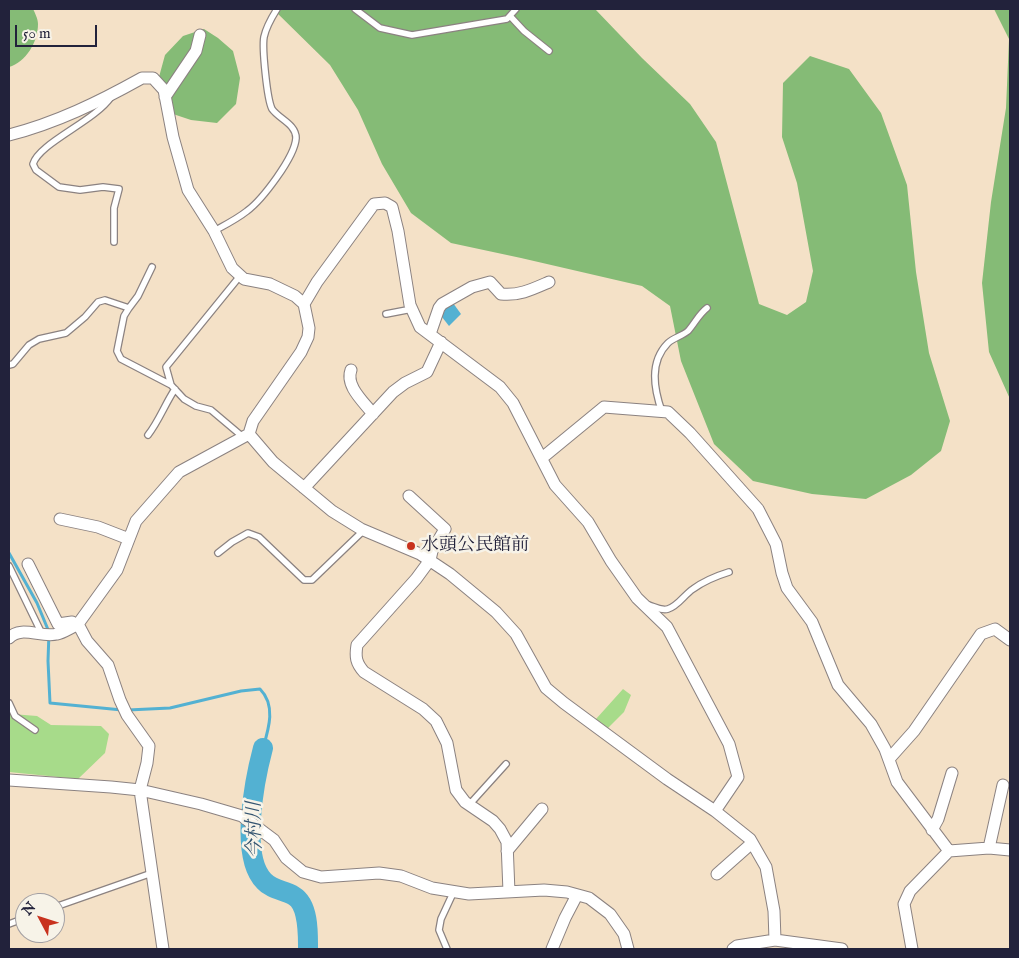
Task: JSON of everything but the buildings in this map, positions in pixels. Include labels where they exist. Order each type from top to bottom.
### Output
[{"type":"street","points":[[165,97],[196,51],[200,35]]},
{"type":"street","points":[[9,135],[27,131],[70,115],[142,78],[153,78],[164,90],[173,137],[188,190],[214,231],[232,268],[244,278],[270,284],[295,296],[304,304],[308,328],[308,337],[302,352],[253,421],[246,436],[179,472],[136,520],[116,570],[76,625],[48,634],[22,631],[12,634],[9,638]]},
{"type":"street","points":[[304,304],[317,282],[374,204],[385,204],[392,207],[412,309],[420,327],[500,387],[513,403],[555,485],[588,522],[611,561],[638,600],[668,627],[729,744],[738,777],[716,812]]},
{"type":"street","points":[[430,334],[438,308],[472,286],[490,282],[501,294],[510,295],[521,294],[549,282]]},
{"type":"street","points":[[304,488],[393,392],[426,372],[441,342]]},
{"type":"street","points":[[351,370],[350,384],[373,414]]},
{"type":"street","points":[[542,458],[604,407],[668,412],[690,433],[758,509],[776,544],[787,588],[812,622],[838,685],[871,724],[885,748],[897,782],[949,851]]},
{"type":"street","points":[[246,436],[273,462],[332,511],[364,530],[410,549],[450,574],[496,612],[516,634],[546,688],[750,839],[766,867],[774,911],[776,940]]},
{"type":"street","points":[[409,496],[445,529],[432,551],[430,560],[416,579],[357,645],[356,664],[364,672],[423,709],[436,721],[447,743],[456,790],[469,804],[500,829],[507,842],[509,892]]},
{"type":"street","points":[[60,518],[98,527],[129,539]]},
{"type":"street","points":[[28,564],[58,624],[72,622],[76,625],[87,642],[108,665],[127,715],[149,746],[140,790],[163,949]]},
{"type":"street","points":[[889,758],[914,731],[981,634],[995,629],[1010,640]]},
{"type":"street","points":[[932,830],[938,819],[952,774]]},
{"type":"street","points":[[9,780],[140,790],[201,804],[242,816],[274,840],[286,858],[303,872],[321,877],[379,873],[401,876],[432,888],[469,894],[544,890],[567,892],[589,898],[610,914],[624,934],[628,949]]},
{"type":"street","points":[[989,848],[1003,785]]},
{"type":"street","points":[[507,851],[542,809]]},
{"type":"street","points":[[717,874],[752,843]]},
{"type":"street","points":[[912,949],[904,904],[910,891],[949,851],[989,848],[1010,850]]},
{"type":"street","points":[[552,949],[577,895]]},
{"type":"street","points":[[733,949],[737,946],[776,940],[811,947],[842,949]]},
{"type":"lane","points":[[214,231],[248,210],[278,176],[293,149],[296,138],[293,130],[273,109],[267,90],[264,37],[277,9]]},
{"type":"lane","points":[[355,9],[380,28],[412,35],[507,19],[516,9]]},
{"type":"lane","points":[[510,16],[524,32],[549,52]]},
{"type":"lane","points":[[113,94],[105,106],[34,158],[33,164],[36,170],[59,187],[80,190],[103,187],[119,189],[114,208],[114,242]]},
{"type":"lane","points":[[152,267],[138,296],[124,316],[117,351],[121,359],[173,387],[184,399],[196,406],[211,410],[246,436]]},
{"type":"lane","points":[[148,435],[155,426],[173,387],[166,367],[240,276]]},
{"type":"lane","points":[[9,365],[13,364],[28,345],[66,333],[85,317],[98,302],[105,300],[129,308]]},
{"type":"lane","points":[[662,412],[657,396],[654,372],[656,360],[669,341],[687,332],[702,311],[707,308]]},
{"type":"lane","points":[[386,314],[412,309]]},
{"type":"lane","points":[[218,553],[248,533],[253,534],[259,537],[304,580],[312,580],[364,530]]},
{"type":"lane","points":[[9,566],[48,634]]},
{"type":"lane","points":[[638,600],[661,610],[668,609],[693,589],[711,578],[729,572]]},
{"type":"lane","points":[[9,703],[14,716],[35,730]]},
{"type":"lane","points":[[469,804],[506,764]]},
{"type":"lane","points":[[65,903],[152,873]]},
{"type":"lane","points":[[447,949],[439,930],[441,919],[454,891]]},
{"type":"green space","points":[[9,9],[33,9],[38,24],[36,38],[26,56],[9,67]]},
{"type":"green space","points":[[273,9],[595,9],[690,104],[716,142],[759,304],[787,315],[806,302],[813,271],[797,183],[782,137],[783,83],[810,56],[849,69],[881,113],[907,185],[916,272],[929,353],[950,421],[941,451],[911,475],[866,499],[812,494],[753,481],[714,444],[681,361],[670,306],[642,286],[451,243],[411,213],[382,164],[358,110],[330,65]]},
{"type":"green space","points":[[994,9],[1010,9],[1010,399],[989,352],[982,283],[991,202],[1006,108],[1009,39]]},
{"type":"green space","points":[[204,29],[233,51],[240,78],[236,104],[217,123],[191,120],[173,114],[159,77],[165,55],[183,36]]},
{"type":"green space","points":[[623,689],[631,695],[624,712],[608,728],[596,719]]},
{"type":"green space","points":[[9,709],[12,714],[37,716],[51,725],[101,726],[109,734],[105,753],[78,779],[9,772]]},
{"type":"water","points":[[453,303],[461,314],[449,326],[442,317],[445,309]]},
{"type":"waterway","points":[[9,553],[37,603],[49,632],[50,703],[122,710]]},
{"type":"waterway","points":[[128,710],[170,708],[241,691],[260,689],[265,695],[270,709],[269,725],[263,748]]},
{"type":"waterway","name":"今村川","points":[[263,748],[256,778],[251,816],[252,854],[256,869],[264,881],[294,896],[303,906],[307,920],[308,949]]},
{"type":"place","name":"水頭公民館前","points":[[411,546]]}]
